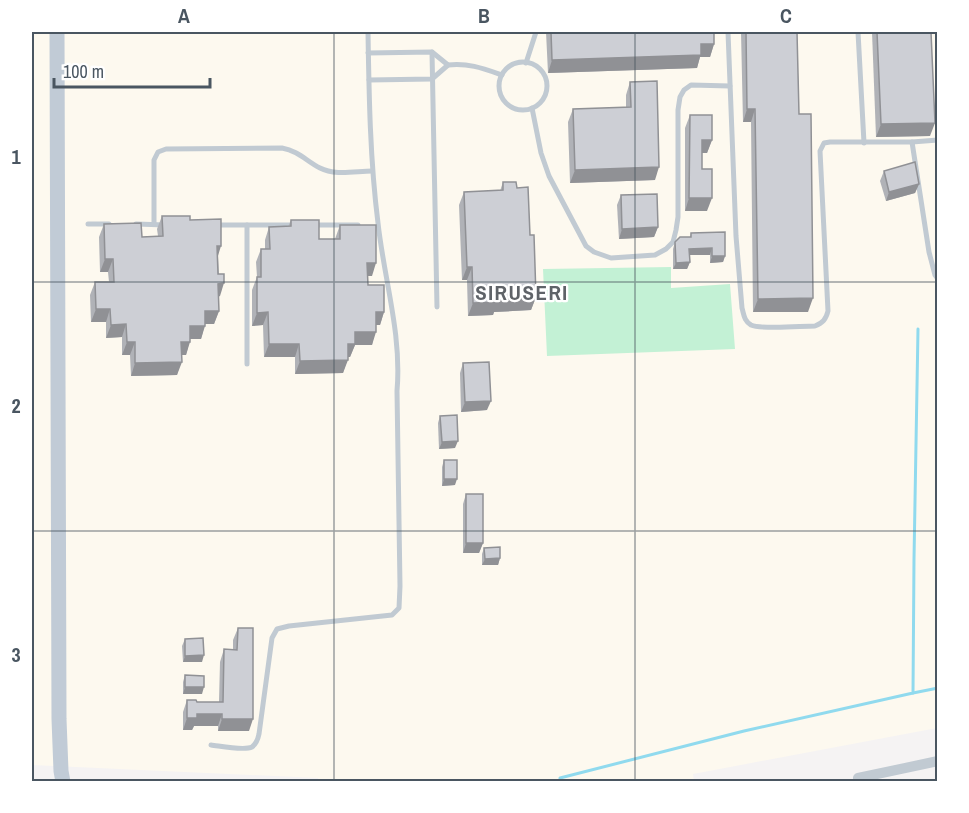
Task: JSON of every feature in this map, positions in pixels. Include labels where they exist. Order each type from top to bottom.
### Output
[{"type":"street","points":[[57,32],[58,719],[63,782]]},
{"type":"street","points":[[858,778],[938,761]]},
{"type":"lane","points":[[211,745],[246,749],[252,747],[256,742],[260,734],[272,638],[277,629],[392,615],[399,608],[398,361],[372,171],[368,32]]},
{"type":"lane","points":[[526,63],[536,32]]},
{"type":"lane","points":[[728,32],[736,236],[742,308],[744,319],[750,325],[760,327],[815,326],[826,319],[828,311],[820,152],[824,143],[937,141]]},
{"type":"lane","points":[[858,32],[864,143]]},
{"type":"lane","points":[[368,53],[432,52],[448,65]]},
{"type":"lane","points":[[432,52],[437,307]]},
{"type":"lane","points":[[517,63],[532,64],[538,68],[546,82],[543,98],[538,104],[525,110],[510,106],[500,94],[499,86],[502,75],[509,66],[517,63]]},
{"type":"lane","points":[[369,80],[432,79],[448,65],[461,64],[472,65],[502,75]]},
{"type":"lane","points":[[532,108],[541,153],[549,176],[586,246],[594,252],[611,258],[655,255],[673,242],[676,231],[680,98],[684,90],[691,85],[730,86]]},
{"type":"lane","points":[[912,142],[929,252],[938,279]]},
{"type":"lane","points":[[154,225],[154,160],[158,152],[166,149],[282,148],[293,150],[318,168],[328,171],[372,171]]},
{"type":"lane","points":[[88,224],[121,224]]},
{"type":"lane","points":[[132,224],[177,225]]},
{"type":"lane","points":[[212,225],[378,225]]},
{"type":"lane","points":[[247,364],[248,225]]},
{"type":"shaded area","points":[[32,32],[937,32],[937,728],[693,774],[694,782],[319,782],[318,778],[32,765]]},
{"type":"green space","points":[[671,267],[671,288],[730,284],[735,349],[547,356],[543,269]]},
{"type":"building","points":[[551,32],[714,32],[714,44],[701,44],[701,55],[552,60]]},
{"type":"building","points":[[746,32],[797,32],[799,114],[811,114],[813,298],[758,299],[755,109],[747,109]]},
{"type":"building","points":[[877,32],[931,32],[935,123],[881,124]]},
{"type":"building","points":[[657,81],[659,167],[575,170],[573,109],[631,107],[630,82]]},
{"type":"building","points":[[690,115],[712,115],[712,140],[702,140],[702,169],[712,169],[712,198],[689,198]]},
{"type":"building","points":[[915,162],[919,184],[889,192],[884,171]]},
{"type":"building","points":[[503,182],[516,182],[517,188],[528,187],[530,235],[534,235],[536,297],[473,303],[472,267],[467,267],[464,192],[503,190]]},
{"type":"building","points":[[657,194],[658,227],[622,229],[621,195]]},
{"type":"building","points":[[162,216],[190,216],[190,220],[221,219],[221,246],[217,246],[218,274],[224,274],[224,283],[218,284],[219,311],[205,311],[205,326],[190,326],[190,342],[181,342],[182,362],[135,363],[135,342],[127,342],[126,324],[111,325],[110,309],[96,309],[95,282],[114,282],[113,259],[105,259],[104,224],[141,223],[142,237],[163,236]]},
{"type":"building","points":[[291,220],[319,220],[319,239],[340,239],[340,225],[376,225],[376,263],[367,263],[368,285],[384,285],[384,312],[376,312],[376,332],[355,332],[355,344],[348,344],[348,360],[300,361],[299,344],[269,344],[268,312],[257,313],[257,277],[261,277],[261,249],[270,249],[269,227],[291,226]]},
{"type":"building","points":[[725,232],[725,256],[712,256],[712,248],[689,249],[690,262],[676,263],[675,242],[680,237],[691,237],[691,233]]},
{"type":"building","points":[[489,362],[491,401],[465,402],[463,363]]},
{"type":"building","points":[[457,415],[458,441],[442,442],[440,416]]},
{"type":"building","points":[[444,460],[457,460],[457,479],[444,479]]},
{"type":"building","points":[[466,494],[483,494],[483,543],[466,543]]},
{"type":"building","points":[[500,547],[500,558],[485,559],[484,548]]},
{"type":"building","points":[[238,628],[253,628],[253,719],[222,719],[222,714],[197,714],[197,718],[187,718],[187,700],[223,702],[224,649],[237,650]]},
{"type":"building","points":[[203,638],[204,655],[185,656],[185,639]]},
{"type":"building","points":[[185,675],[204,676],[204,687],[185,687]]},
{"type":"waterway","points":[[560,782],[560,778],[744,731],[913,693],[918,329]]},
{"type":"waterway","points":[[913,693],[938,688]]},
{"type":"district","name":"SIRUSERI","points":[[522,292]]}]
